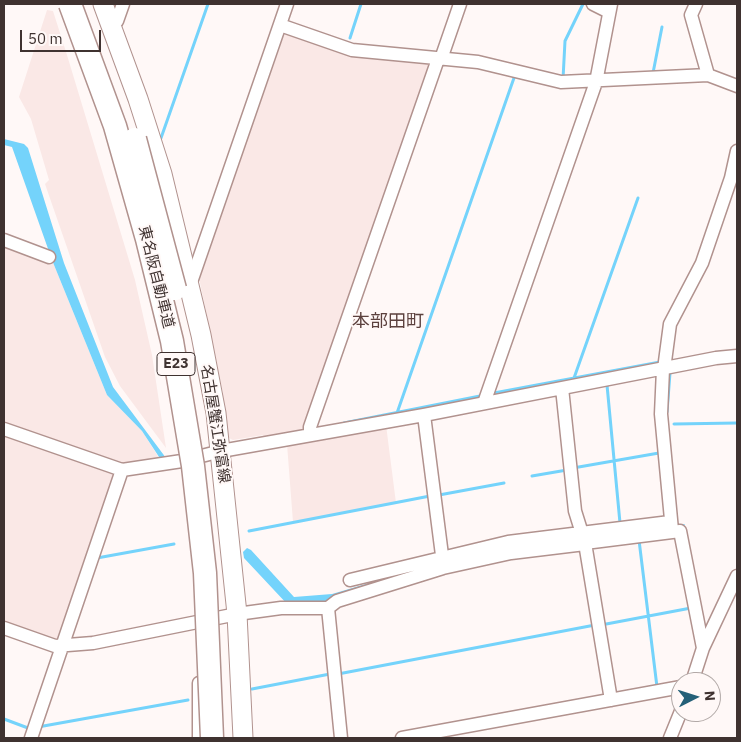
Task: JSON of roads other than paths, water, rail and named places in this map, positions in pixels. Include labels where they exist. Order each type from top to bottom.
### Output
[{"type":"highway","name":"東名阪自動車道","points":[[70,4],[115,126],[147,239],[172,341],[193,466],[204,573],[212,738]]},
{"type":"highway","name":"東名阪自動車道","points":[[87,4],[130,121],[162,235],[186,337],[208,464],[220,571],[227,738]]},
{"type":"main road","name":"名古屋蟹江弥富線","points":[[103,4],[112,24],[162,174],[201,335],[221,451],[238,614],[243,738]]},
{"type":"street","points":[[58,4],[70,29],[114,157],[164,348],[182,461],[199,622],[199,738]]},
{"type":"street","points":[[112,24],[117,21],[123,4]]},
{"type":"street","points":[[189,287],[287,4]]},
{"type":"street","points":[[310,435],[310,427],[460,4]]},
{"type":"street","points":[[484,403],[596,82],[610,8],[593,4]]},
{"type":"street","points":[[696,4],[691,15],[708,75]]},
{"type":"street","points":[[280,25],[352,50],[478,62],[561,82],[596,82],[708,75],[737,86]]},
{"type":"street","points":[[671,527],[661,414],[663,369],[670,324],[702,263],[731,178],[737,151]]},
{"type":"street","points":[[4,240],[49,257]]},
{"type":"street","points":[[4,429],[122,470],[182,461],[221,451],[424,415],[716,358],[737,356]]},
{"type":"street","points":[[562,388],[575,511],[584,539],[611,700]]},
{"type":"street","points":[[424,415],[442,563]]},
{"type":"street","points":[[31,738],[122,470]]},
{"type":"street","points":[[350,580],[584,539],[671,527],[680,531],[703,648]]},
{"type":"street","points":[[4,628],[63,647],[238,614],[281,608],[328,608],[337,601],[442,563]]},
{"type":"street","points":[[695,672],[703,648],[737,576]]},
{"type":"street","points":[[328,608],[341,738]]},
{"type":"street","points":[[402,738],[671,689]]},
{"type":"street","points":[[670,738],[676,722]]},
{"type":"water","points":[[4,139],[24,144],[28,148],[64,263],[113,387],[166,458],[161,460],[142,431],[107,395],[52,260],[12,147],[4,145]]},
{"type":"water","points":[[685,524],[683,527],[511,550],[338,596],[321,604],[288,605],[244,558],[243,552],[247,548],[251,550],[294,597],[332,594],[444,561],[587,537]]},
{"type":"waterway","points":[[161,138],[208,4]]},
{"type":"waterway","points":[[350,38],[361,4]]},
{"type":"waterway","points":[[563,79],[565,41],[583,4]]},
{"type":"waterway","points":[[653,73],[662,27]]},
{"type":"waterway","points":[[397,413],[515,75]]},
{"type":"waterway","points":[[574,378],[638,198]]},
{"type":"waterway","points":[[494,393],[660,362]]},
{"type":"waterway","points":[[667,412],[670,373]]},
{"type":"waterway","points":[[607,385],[620,523]]},
{"type":"waterway","points":[[344,423],[480,396]]},
{"type":"waterway","points":[[674,424],[737,423]]},
{"type":"waterway","points":[[573,468],[659,453]]},
{"type":"waterway","points":[[532,476],[567,470]]},
{"type":"waterway","points":[[439,495],[504,483]]},
{"type":"waterway","points":[[249,531],[430,496]]},
{"type":"waterway","points":[[639,540],[657,687]]},
{"type":"waterway","points":[[97,558],[174,544]]},
{"type":"waterway","points":[[601,625],[691,608]]},
{"type":"waterway","points":[[338,674],[595,625]]},
{"type":"waterway","points":[[252,689],[330,674]]},
{"type":"waterway","points":[[38,727],[188,700]]},
{"type":"waterway","points":[[4,719],[28,728]]},
{"type":"district","name":"本部田町","points":[[388,322]]}]
